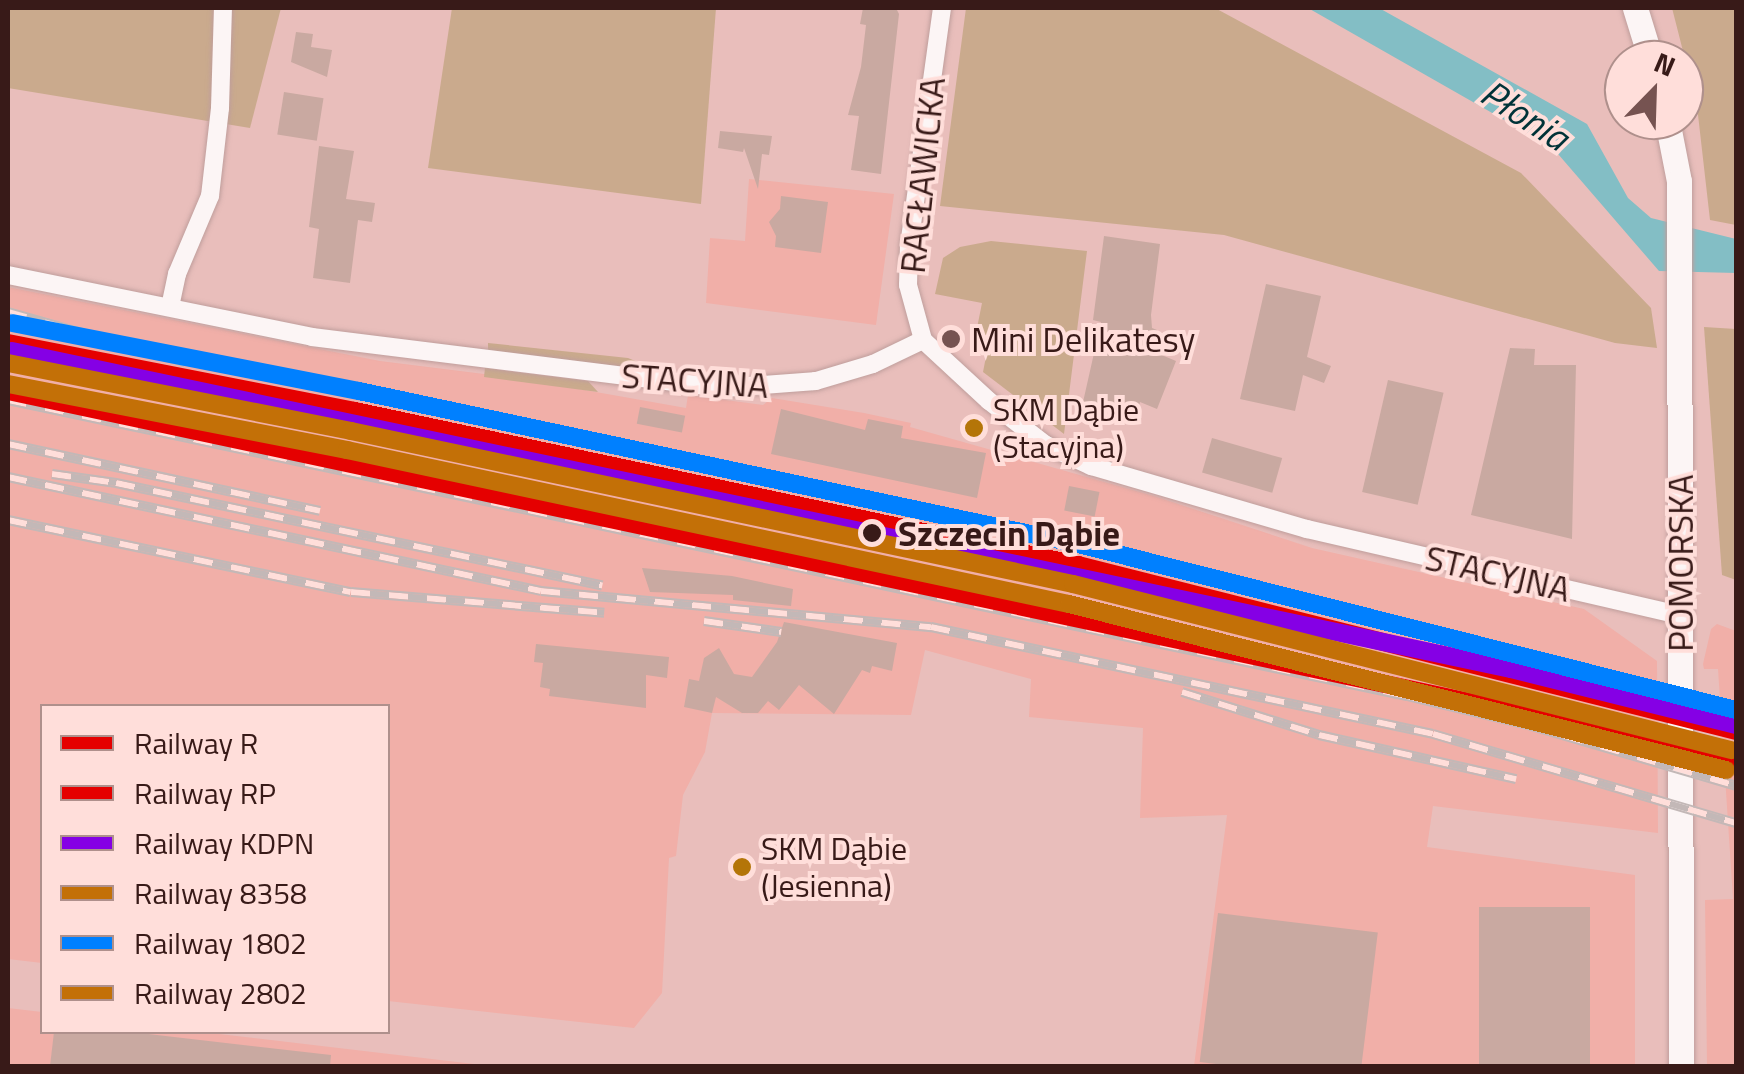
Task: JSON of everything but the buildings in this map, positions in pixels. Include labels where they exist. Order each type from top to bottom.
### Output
[{"type":"street","points":[[170,307],[177,274],[210,196],[220,108],[222,8]]},
{"type":"street","name":"RACŁAWICKA","points":[[923,340],[910,299],[907,269],[942,8]]},
{"type":"street","points":[[1635,8],[1645,40]]},
{"type":"street","name":"POMORSKA","points":[[1672,140],[1679,181],[1681,1066]]},
{"type":"street","name":"STACYJNA","points":[[8,274],[312,337],[723,388],[816,381],[897,354],[923,340],[988,401],[1075,461],[1292,525],[1680,615]]},
{"type":"shaded area","points":[[8,8],[281,8],[250,128],[8,88]]},
{"type":"shaded area","points":[[452,8],[716,8],[701,204],[428,168]]},
{"type":"shaded area","points":[[966,8],[1215,8],[1521,173],[1651,308],[1657,348],[1615,343],[1224,235],[940,206]]},
{"type":"shaded area","points":[[1672,8],[1736,8],[1736,225],[1710,220],[1701,140],[1704,140],[1704,40],[1680,40]]},
{"type":"shaded area","points":[[749,179],[894,194],[876,325],[706,303],[710,238],[745,241]]},
{"type":"shaded area","points":[[991,241],[1087,251],[1064,434],[983,372],[990,336],[976,333],[982,303],[935,294],[943,258],[960,247]]},
{"type":"shaded area","points":[[8,287],[380,361],[517,378],[686,408],[688,395],[763,405],[772,398],[911,423],[910,427],[1154,496],[1312,548],[1584,609],[1657,661],[1658,833],[1433,806],[1427,847],[1635,875],[1635,1066],[1194,1066],[1227,815],[1140,818],[1143,728],[1029,717],[1031,679],[925,650],[911,715],[712,713],[705,752],[683,795],[676,856],[669,858],[662,993],[634,1028],[390,1001],[390,704],[40,704],[40,963],[8,959]]},
{"type":"shaded area","points":[[1704,327],[1736,329],[1736,580],[1722,575]]},
{"type":"shaded area","points":[[488,343],[628,358],[645,365],[633,369],[488,350]]},
{"type":"shaded area","points":[[485,368],[588,381],[598,392],[484,377]]},
{"type":"shaded area","points":[[1717,624],[1736,631],[1736,1066],[1707,1066],[1705,900],[1733,899],[1718,669],[1704,669],[1703,664],[1711,629]]},
{"type":"shaded area","points":[[8,1008],[40,1012],[40,1034],[219,1034],[491,1066],[8,1066]]},
{"type":"water","name":"Płonia","points":[[1308,8],[1379,8],[1587,124],[1628,198],[1651,218],[1736,239],[1736,273],[1659,271],[1552,147]]},
{"type":"railway","points":[[8,312],[185,362]]},
{"type":"railway","points":[[8,400],[1407,696],[1528,725],[1736,786]]},
{"type":"railway","points":[[8,444],[320,511]]},
{"type":"railway","points":[[52,474],[116,483],[602,585]]},
{"type":"railway","points":[[8,477],[541,591],[931,627],[1433,734],[1736,823]]},
{"type":"railway","points":[[8,520],[351,592],[604,613]]},
{"type":"railway","points":[[704,621],[781,632]]},
{"type":"railway","points":[[1182,692],[1319,735],[1516,779]]},
{"type":"railway","points":[[1452,692],[1592,726],[1736,769]]},
{"type":"rail line","name":"1802","points":[[12,323],[359,391],[1082,545],[1736,710]]},
{"type":"rail line","name":"R","points":[[8,343],[355,411],[1078,565],[1736,731]]},
{"type":"rail line","name":"KDPN","points":[[12,351],[1511,669],[1736,725]]},
{"type":"rail line","name":"8358","points":[[8,363],[351,431],[1073,584],[1731,750]]},
{"type":"rail line","name":"2802","points":[[8,384],[347,450],[1069,604],[1726,770]]},
{"type":"rail line","name":"RP","points":[[8,391],[1503,709],[1731,764]]},
{"type":"place","name":"Mini Delikatesy","points":[[951,339]]},
{"type":"place","name":"SKM Dąbie (Stacyjna)","points":[[974,428]]},
{"type":"place","name":"Szczecin Dąbie","points":[[872,533]]},
{"type":"place","name":"SKM Dąbie (Jesienna)","points":[[742,867]]}]
